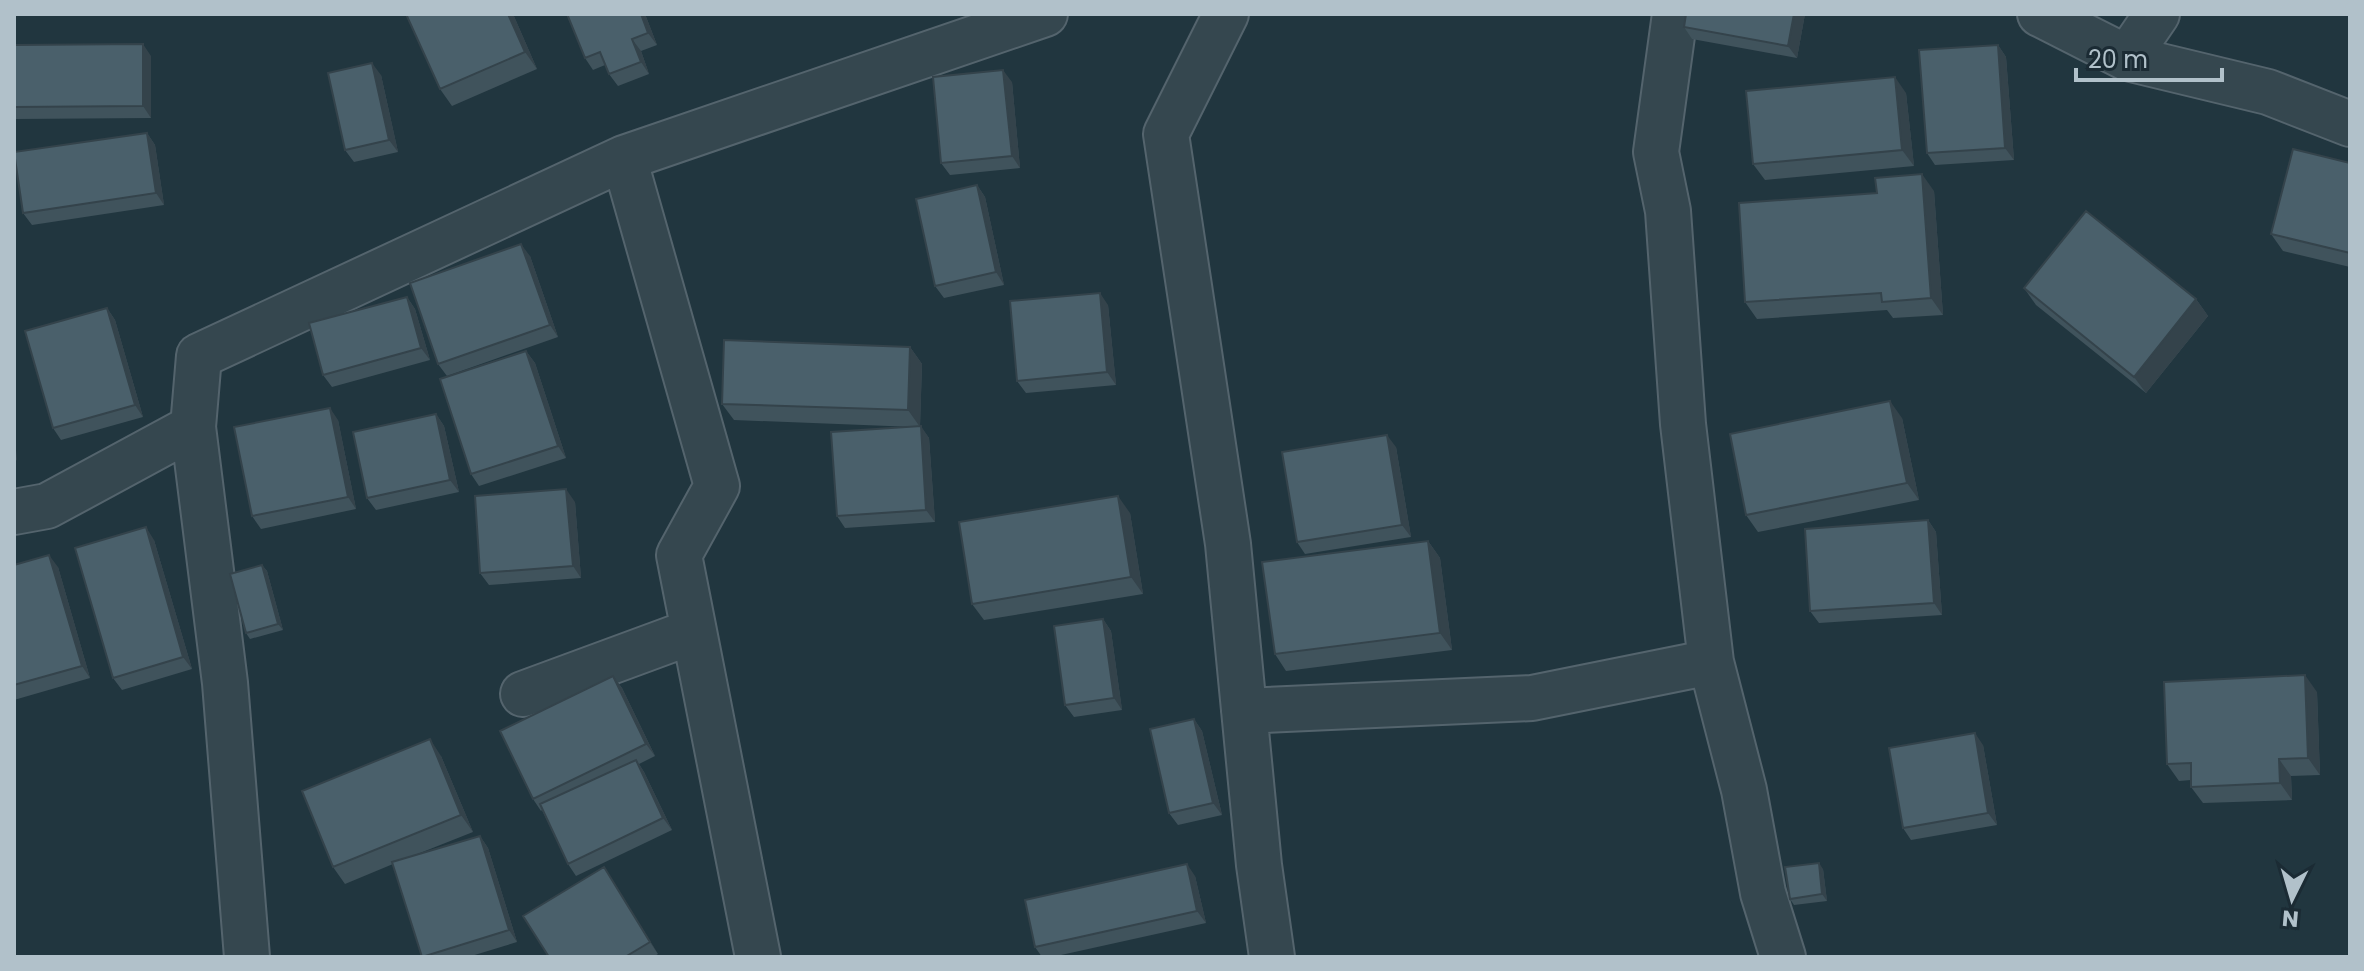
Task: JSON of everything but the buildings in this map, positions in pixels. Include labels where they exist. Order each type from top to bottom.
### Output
[{"type":"street","points":[[247,957],[225,683],[193,427],[199,356],[624,158],[1045,14]]},
{"type":"street","points":[[1226,14],[1166,134],[1228,544],[1272,957]]},
{"type":"street","points":[[1675,14],[1656,152],[1670,225],[1683,424],[1711,662],[1744,790],[1763,893],[1783,957]]},
{"type":"street","points":[[2040,14],[2127,58],[2268,92],[2350,124]]},
{"type":"street","points":[[2127,58],[2157,14]]},
{"type":"street","points":[[624,158],[717,486],[679,555],[758,957]]},
{"type":"street","points":[[14,512],[47,506],[193,427]]},
{"type":"street","points":[[523,694],[694,631]]},
{"type":"street","points":[[1244,711],[1532,698],[1711,662]]}]
